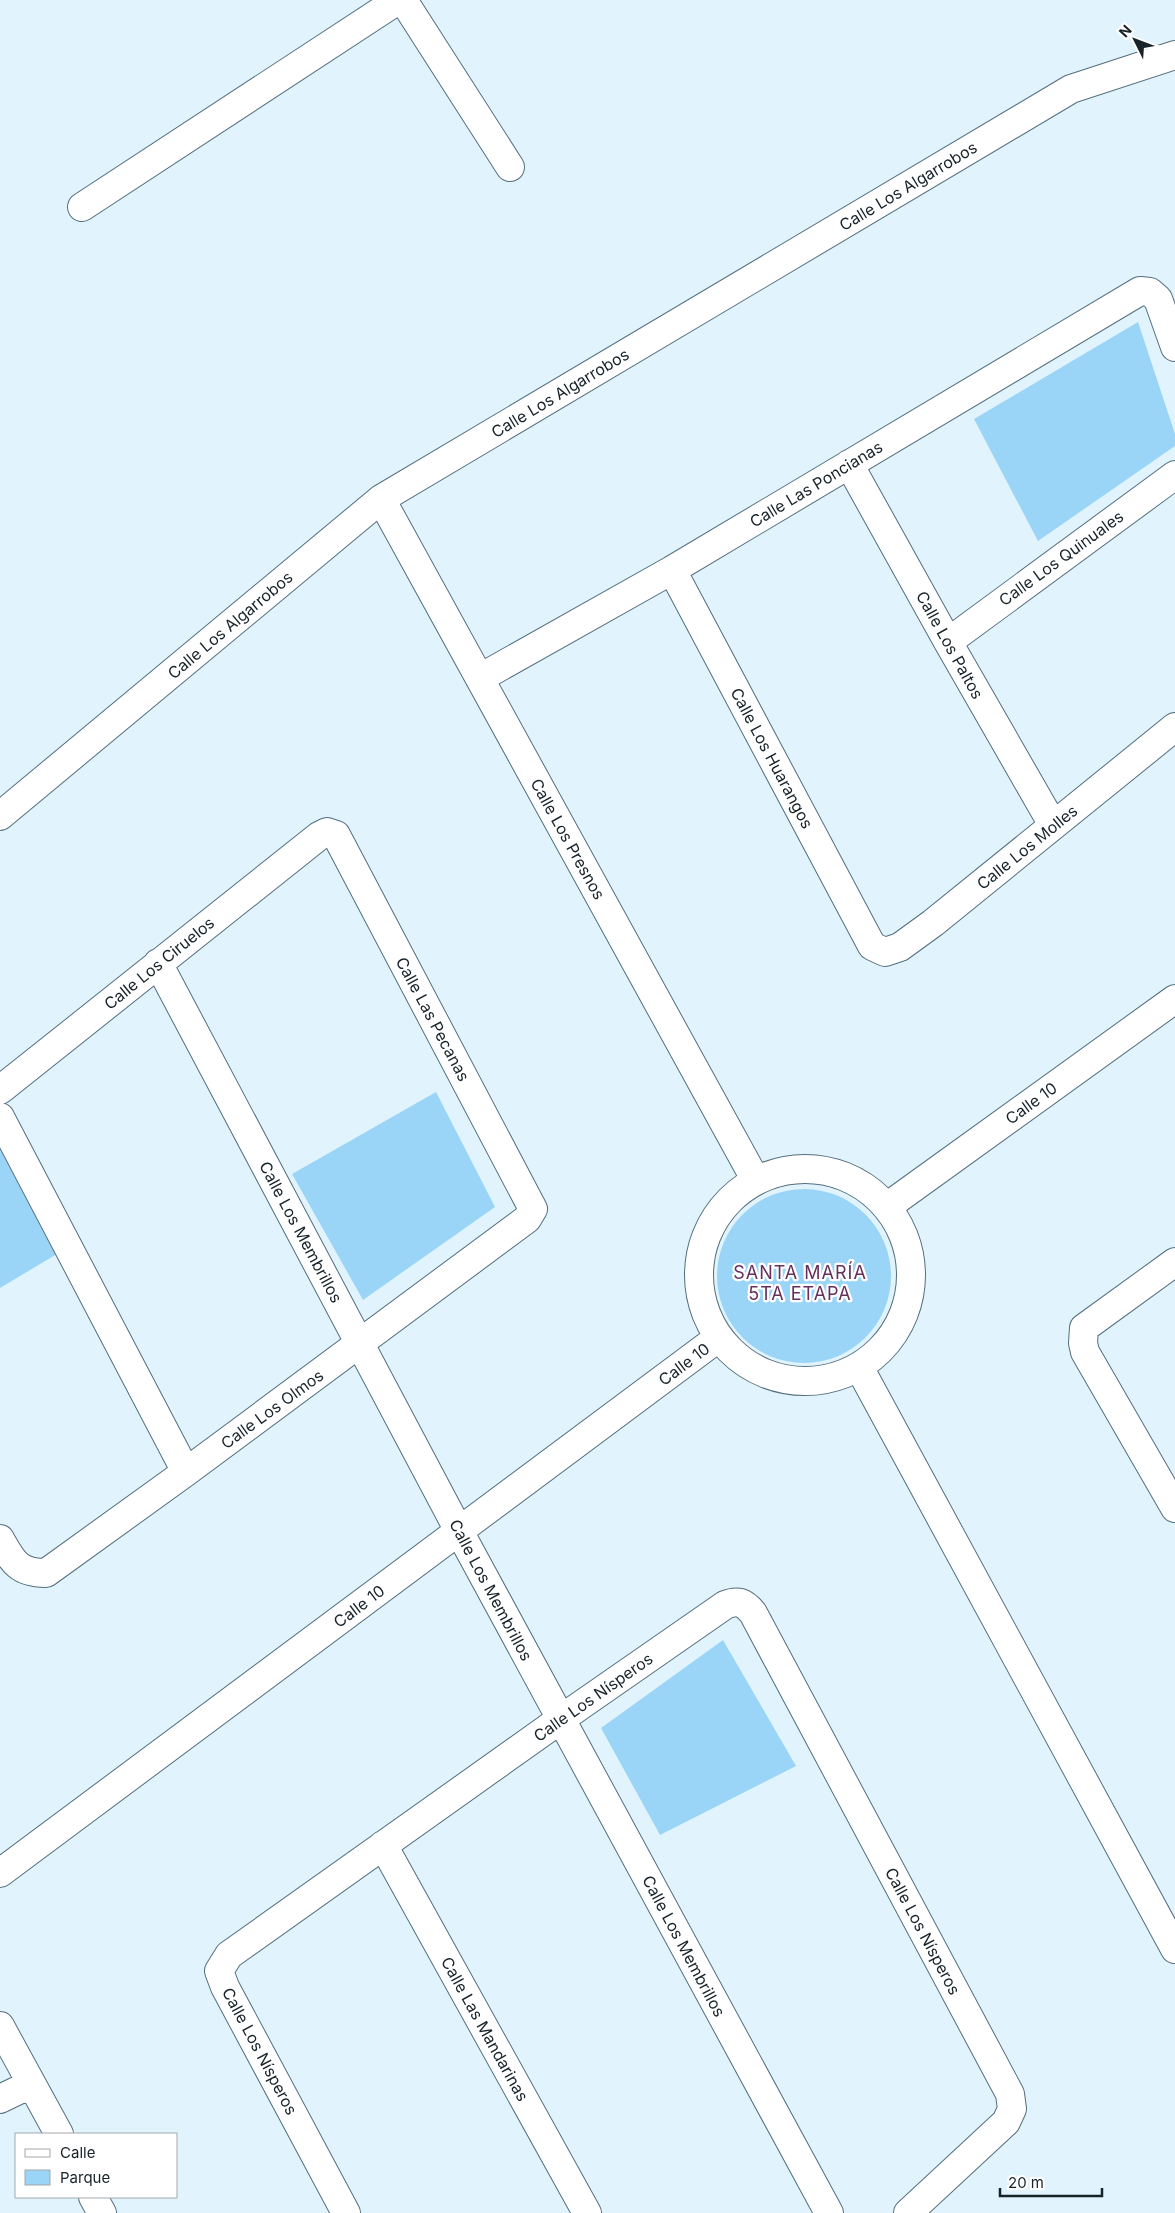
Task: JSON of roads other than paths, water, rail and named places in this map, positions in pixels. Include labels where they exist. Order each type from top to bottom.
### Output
[{"type":"street","points":[[82,207],[398,0]]},
{"type":"street","points":[[403,0],[510,167]]},
{"type":"street","name":"Calle Los Algarrobos","points":[[0,816],[381,499],[1071,89],[1175,55]]},
{"type":"street","name":"Calle Las Poncianas","points":[[480,678],[672,570],[1140,291],[1150,292],[1158,299],[1175,347]]},
{"type":"street","name":"Calle Los Paltos","points":[[849,464],[1053,825]]},
{"type":"street","name":"Calle Los Quinuales","points":[[948,642],[1175,475]]},
{"type":"street","name":"Calle Los Presnos","points":[[381,499],[756,1180]]},
{"type":"street","name":"Calle Los Huarangos","points":[[672,570],[872,946]]},
{"type":"street","name":"Calle Los Molles","points":[[872,946],[885,952],[900,946],[933,923],[1175,726]]},
{"type":"street","name":"Calle Las Pecanas","points":[[318,836],[327,832],[336,835],[531,1203],[533,1209],[527,1219]]},
{"type":"street","name":"Calle Los Ciruelos","points":[[0,1090],[318,836]]},
{"type":"street","name":"Calle Los Membrillos","points":[[158,964],[459,1531],[829,2213]]},
{"type":"street","name":"Calle 10","points":[[888,1206],[1175,999]]},
{"type":"street","points":[[0,1118],[186,1472]]},
{"type":"street","points":[[790,1168],[826,1170],[860,1182],[888,1206],[906,1238],[912,1275],[905,1311],[887,1343],[859,1367],[830,1379],[799,1382],[768,1376],[740,1361],[718,1338],[701,1306],[697,1269],[706,1233],[726,1202],[756,1180],[790,1168]]},
{"type":"street","name":"Calle Los Olmos","points":[[6,1549],[18,1567],[30,1572],[46,1573],[360,1344],[527,1219]]},
{"type":"street","points":[[1175,1262],[1084,1328],[1083,1343],[1085,1352],[1175,1508]]},
{"type":"street","name":"Calle 10","points":[[0,1873],[718,1338]]},
{"type":"street","points":[[859,1367],[1175,1948]]},
{"type":"street","name":"Calle Los Nísperos","points":[[346,2213],[225,1987],[219,1971],[228,1955],[561,1719],[724,1605],[734,1601],[745,1604],[753,1613],[1010,2094],[1012,2109],[1006,2122],[908,2213]]},
{"type":"street","name":"Calle Las Mandarinas","points":[[383,1845],[587,2213]]},
{"type":"street","points":[[0,2026],[58,2133]]},
{"type":"street","points":[[0,2099],[31,2084]]},
{"type":"street","points":[[94,2198],[102,2213]]},
{"type":"district","name":"SANTA MARÍA 5TA ETAPA","points":[[800,1283]]}]
